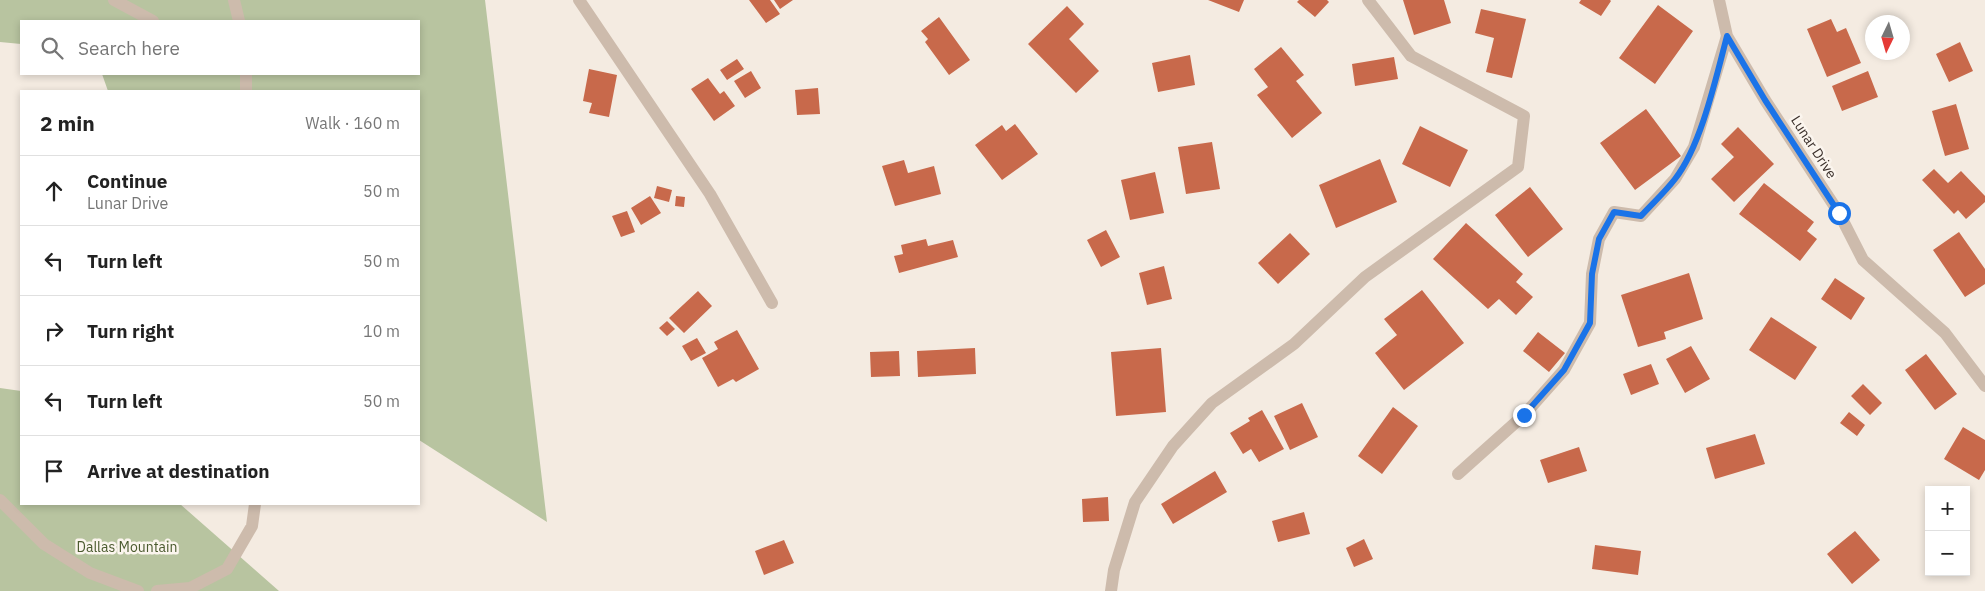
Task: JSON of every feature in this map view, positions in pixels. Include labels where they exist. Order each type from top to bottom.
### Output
[{"type":"street","points":[[114,0],[151,20]]},
{"type":"street","points":[[234,0],[239,20]]},
{"type":"street","points":[[579,0],[710,194],[772,303]]},
{"type":"street","points":[[1111,591],[1114,570],[1135,502],[1173,446],[1212,403],[1294,344],[1365,277],[1518,167],[1524,116],[1411,56],[1368,0]]},
{"type":"street","name":"Lunar Drive","points":[[1719,0],[1727,36],[1765,100],[1839,213],[1863,260],[1945,333],[1985,386]]},
{"type":"street","points":[[1458,474],[1524,415],[1564,370],[1590,323],[1592,274],[1599,239],[1614,212],[1641,216],[1675,179],[1694,147],[1727,36]]},
{"type":"street","points":[[246,75],[246,90]]},
{"type":"street","points":[[0,500],[44,544],[90,573],[138,591]]},
{"type":"street","points":[[157,591],[190,588],[227,569],[252,526],[256,505]]},
{"type":"green space","points":[[0,0],[485,0],[547,522],[420,441],[420,90],[108,90],[102,75],[420,75],[420,20],[20,20],[20,44],[0,42]]},
{"type":"green space","name":"Dallas Mountain","points":[[0,388],[20,391],[20,505],[181,505],[279,591],[0,591]]},
{"type":"building","points":[[749,0],[770,0],[780,14],[766,23]]},
{"type":"building","points":[[774,0],[793,0],[780,9]]},
{"type":"building","points":[[1208,0],[1244,0],[1239,12]]},
{"type":"building","points":[[1299,0],[1327,0],[1329,2],[1315,17],[1297,2]]},
{"type":"building","points":[[1403,0],[1444,0],[1451,23],[1414,35]]},
{"type":"building","points":[[1581,0],[1611,1],[1601,16],[1579,3]]},
{"type":"building","points":[[1658,5],[1693,31],[1655,84],[1619,58]]},
{"type":"building","points":[[1067,6],[1084,24],[1069,39],[1099,71],[1076,93],[1028,44]]},
{"type":"building","points":[[1481,9],[1526,19],[1512,78],[1486,72],[1494,38],[1475,33]]},
{"type":"building","points":[[939,17],[970,60],[949,75],[925,42],[928,39],[921,31]]},
{"type":"building","points":[[1831,19],[1837,32],[1846,28],[1861,63],[1827,77],[1807,29]]},
{"type":"building","points":[[1960,42],[1973,71],[1949,82],[1936,54]]},
{"type":"building","points":[[1281,47],[1304,75],[1296,81],[1322,113],[1292,138],[1257,95],[1268,87],[1254,69]]},
{"type":"building","points":[[1190,55],[1195,85],[1158,92],[1152,63]]},
{"type":"building","points":[[1394,57],[1398,79],[1355,86],[1352,64]]},
{"type":"building","points":[[737,59],[744,69],[727,80],[720,70]]},
{"type":"building","points":[[589,69],[617,75],[609,117],[589,113],[592,103],[583,101]]},
{"type":"building","points":[[751,71],[761,88],[745,98],[734,81]]},
{"type":"building","points":[[1868,71],[1878,97],[1842,111],[1832,86]]},
{"type":"building","points":[[708,78],[720,94],[724,91],[735,106],[714,121],[691,89]]},
{"type":"building","points":[[818,88],[820,114],[797,115],[795,90]]},
{"type":"building","points":[[1956,104],[1969,149],[1945,156],[1932,111]]},
{"type":"building","points":[[1646,109],[1681,156],[1635,190],[1600,143]]},
{"type":"building","points":[[1015,124],[1038,154],[1002,180],[975,145],[1002,125],[1006,131]]},
{"type":"building","points":[[1420,126],[1468,150],[1450,187],[1402,164]]},
{"type":"building","points":[[1738,127],[1774,164],[1734,202],[1711,179],[1734,157],[1721,144]]},
{"type":"building","points":[[1212,142],[1220,189],[1186,194],[1178,147]]},
{"type":"building","points":[[1380,159],[1397,202],[1336,228],[1319,185]]},
{"type":"building","points":[[904,160],[908,173],[934,166],[941,194],[895,206],[882,166]]},
{"type":"building","points":[[1934,169],[1948,183],[1961,171],[1985,196],[1985,202],[1966,219],[1958,210],[1954,214],[1922,180]]},
{"type":"building","points":[[1155,172],[1164,213],[1130,220],[1121,180]]},
{"type":"building","points":[[1764,183],[1814,222],[1807,231],[1817,239],[1800,261],[1739,214]]},
{"type":"building","points":[[657,186],[672,190],[669,202],[654,198]]},
{"type":"building","points":[[1530,187],[1563,229],[1528,257],[1495,215]]},
{"type":"building","points":[[650,196],[661,213],[641,225],[631,208]]},
{"type":"building","points":[[676,196],[685,197],[684,207],[675,206]]},
{"type":"building","points":[[627,211],[635,232],[621,237],[612,216]]},
{"type":"building","points":[[1466,223],[1523,274],[1516,282],[1533,297],[1516,315],[1499,299],[1488,309],[1433,259]]},
{"type":"building","points":[[1106,230],[1120,257],[1101,267],[1087,240]]},
{"type":"building","points":[[1959,232],[1985,269],[1985,284],[1965,297],[1933,250]]},
{"type":"building","points":[[1290,233],[1310,254],[1278,284],[1258,263]]},
{"type":"building","points":[[926,239],[928,246],[953,240],[958,257],[899,273],[894,256],[903,254],[901,245]]},
{"type":"building","points":[[1164,266],[1172,299],[1147,305],[1139,273]]},
{"type":"building","points":[[1689,273],[1703,319],[1664,332],[1666,339],[1638,347],[1621,295]]},
{"type":"building","points":[[1835,278],[1865,298],[1851,320],[1821,299]]},
{"type":"building","points":[[1422,290],[1464,343],[1404,390],[1375,353],[1397,335],[1384,319]]},
{"type":"building","points":[[698,291],[712,306],[684,333],[669,318]]},
{"type":"building","points":[[1771,317],[1817,347],[1795,380],[1749,350]]},
{"type":"building","points":[[667,321],[675,329],[667,336],[659,328]]},
{"type":"building","points":[[737,330],[759,369],[736,382],[733,379],[718,387],[702,358],[718,349],[714,342]]},
{"type":"building","points":[[1538,332],[1565,353],[1549,372],[1523,351]]},
{"type":"building","points":[[697,338],[706,353],[691,361],[682,346]]},
{"type":"building","points":[[1691,346],[1710,379],[1685,393],[1666,359]]},
{"type":"building","points":[[975,348],[976,374],[918,377],[917,351]]},
{"type":"building","points":[[1161,348],[1166,412],[1116,416],[1111,352]]},
{"type":"building","points":[[899,351],[900,376],[871,377],[870,352]]},
{"type":"building","points":[[1926,354],[1957,394],[1935,410],[1905,370]]},
{"type":"building","points":[[1651,364],[1659,384],[1631,395],[1623,374]]},
{"type":"building","points":[[1863,384],[1882,403],[1870,415],[1851,396]]},
{"type":"building","points":[[1302,403],[1318,437],[1290,450],[1274,416]]},
{"type":"building","points":[[1393,407],[1418,426],[1382,474],[1358,456]]},
{"type":"building","points":[[1262,410],[1284,449],[1259,462],[1251,449],[1243,454],[1230,433],[1250,421],[1248,418]]},
{"type":"building","points":[[1849,412],[1865,425],[1857,436],[1840,423]]},
{"type":"building","points":[[1963,427],[1985,440],[1985,470],[1979,480],[1944,459]]},
{"type":"building","points":[[1755,434],[1765,464],[1715,479],[1706,448]]},
{"type":"building","points":[[1579,447],[1587,471],[1548,483],[1540,460]]},
{"type":"building","points":[[1215,471],[1227,492],[1173,524],[1161,504]]},
{"type":"building","points":[[1108,497],[1109,521],[1083,522],[1082,499]]},
{"type":"building","points":[[1304,512],[1310,534],[1278,542],[1272,521]]},
{"type":"building","points":[[1855,531],[1880,560],[1852,584],[1827,554]]},
{"type":"building","points":[[1364,539],[1373,559],[1354,567],[1346,548]]},
{"type":"building","points":[[784,540],[794,563],[764,575],[755,551]]},
{"type":"building","points":[[1595,545],[1641,551],[1638,575],[1592,569]]},
{"type":"route","points":[[1524,415],[1564,370],[1590,323],[1592,274],[1599,239],[1614,212],[1641,216],[1675,179],[1694,147],[1727,36],[1765,100],[1839,213]]}]
